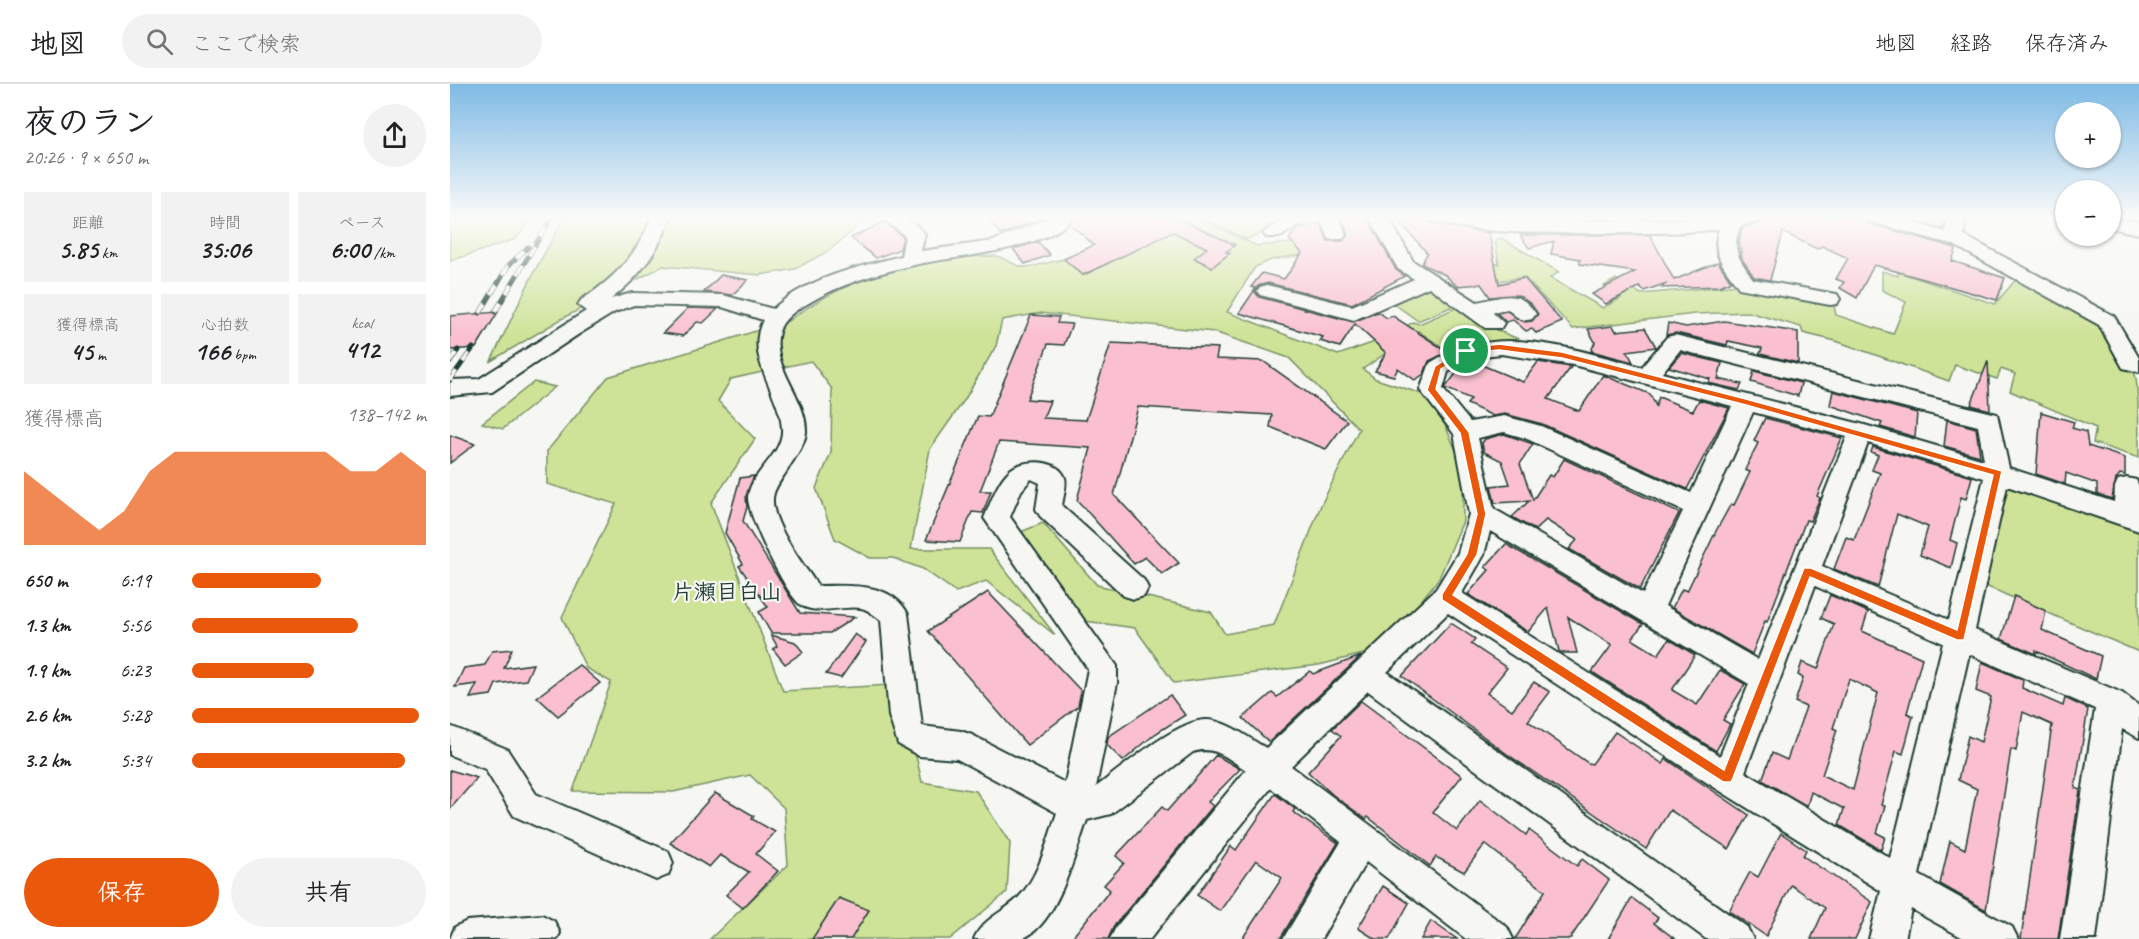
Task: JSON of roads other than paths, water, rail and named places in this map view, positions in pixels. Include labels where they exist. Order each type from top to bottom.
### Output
[{"type":"street","points":[[454,393],[622,280],[645,257]]},
{"type":"street","points":[[924,257],[910,259],[825,286],[774,316],[768,330],[767,352],[789,406],[794,434],[761,494],[763,516],[810,597],[868,597],[894,614],[909,734],[919,742],[961,746],[1076,806],[1100,803],[1184,741],[1206,734],[1222,738],[1268,768],[1495,939]]},
{"type":"street","points":[[1400,257],[1405,265],[1430,279],[1493,323]]},
{"type":"street","points":[[1729,257],[1746,284],[1830,299]]},
{"type":"street","points":[[2004,257],[2107,321],[2131,363],[2139,365]]},
{"type":"street","points":[[1267,291],[1354,313],[1430,279]]},
{"type":"street","points":[[454,393],[484,387],[571,328],[608,307],[632,299],[723,301],[774,316]]},
{"type":"street","points":[[1472,309],[1513,302],[1525,314]]},
{"type":"street","points":[[1646,377],[1675,342],[1989,420],[1998,473],[1961,637],[1887,939]]},
{"type":"street","points":[[1128,939],[1268,768],[1446,597],[1472,555],[1482,514],[1465,432],[1431,390],[1438,368],[1466,351],[1499,347],[1562,355],[1746,402],[1998,473],[2132,518],[2127,487]]},
{"type":"street","points":[[1649,611],[1746,402]]},
{"type":"street","points":[[1465,432],[1504,424],[1533,432],[1698,507]]},
{"type":"street","points":[[1727,778],[1860,434]]},
{"type":"street","points":[[992,939],[1030,911],[1044,893],[1076,806],[1102,683],[1103,666],[997,518],[1014,478],[1025,471],[1044,472],[1053,479],[1049,509],[1134,588]]},
{"type":"street","points":[[1482,514],[1766,679]]},
{"type":"street","points":[[1807,571],[2111,702],[2139,724]]},
{"type":"street","points":[[1446,597],[1727,778],[1900,885],[2000,939]]},
{"type":"street","points":[[1367,674],[1735,939]]},
{"type":"street","points":[[2078,939],[2111,702]]},
{"type":"street","points":[[450,740],[496,759],[525,805],[656,863]]},
{"type":"street","points":[[1301,939],[1362,838]]},
{"type":"street","points":[[467,939],[542,933]]},
{"type":"railway","points":[[480,313],[508,266],[518,257]]},
{"type":"railway","points":[[495,312],[528,257]]},
{"type":"railway","points":[[450,380],[473,348]]},
{"type":"railway","points":[[450,362],[458,350]]},
{"type":"district","name":"片瀬目白山","points":[[727,591]]}]
